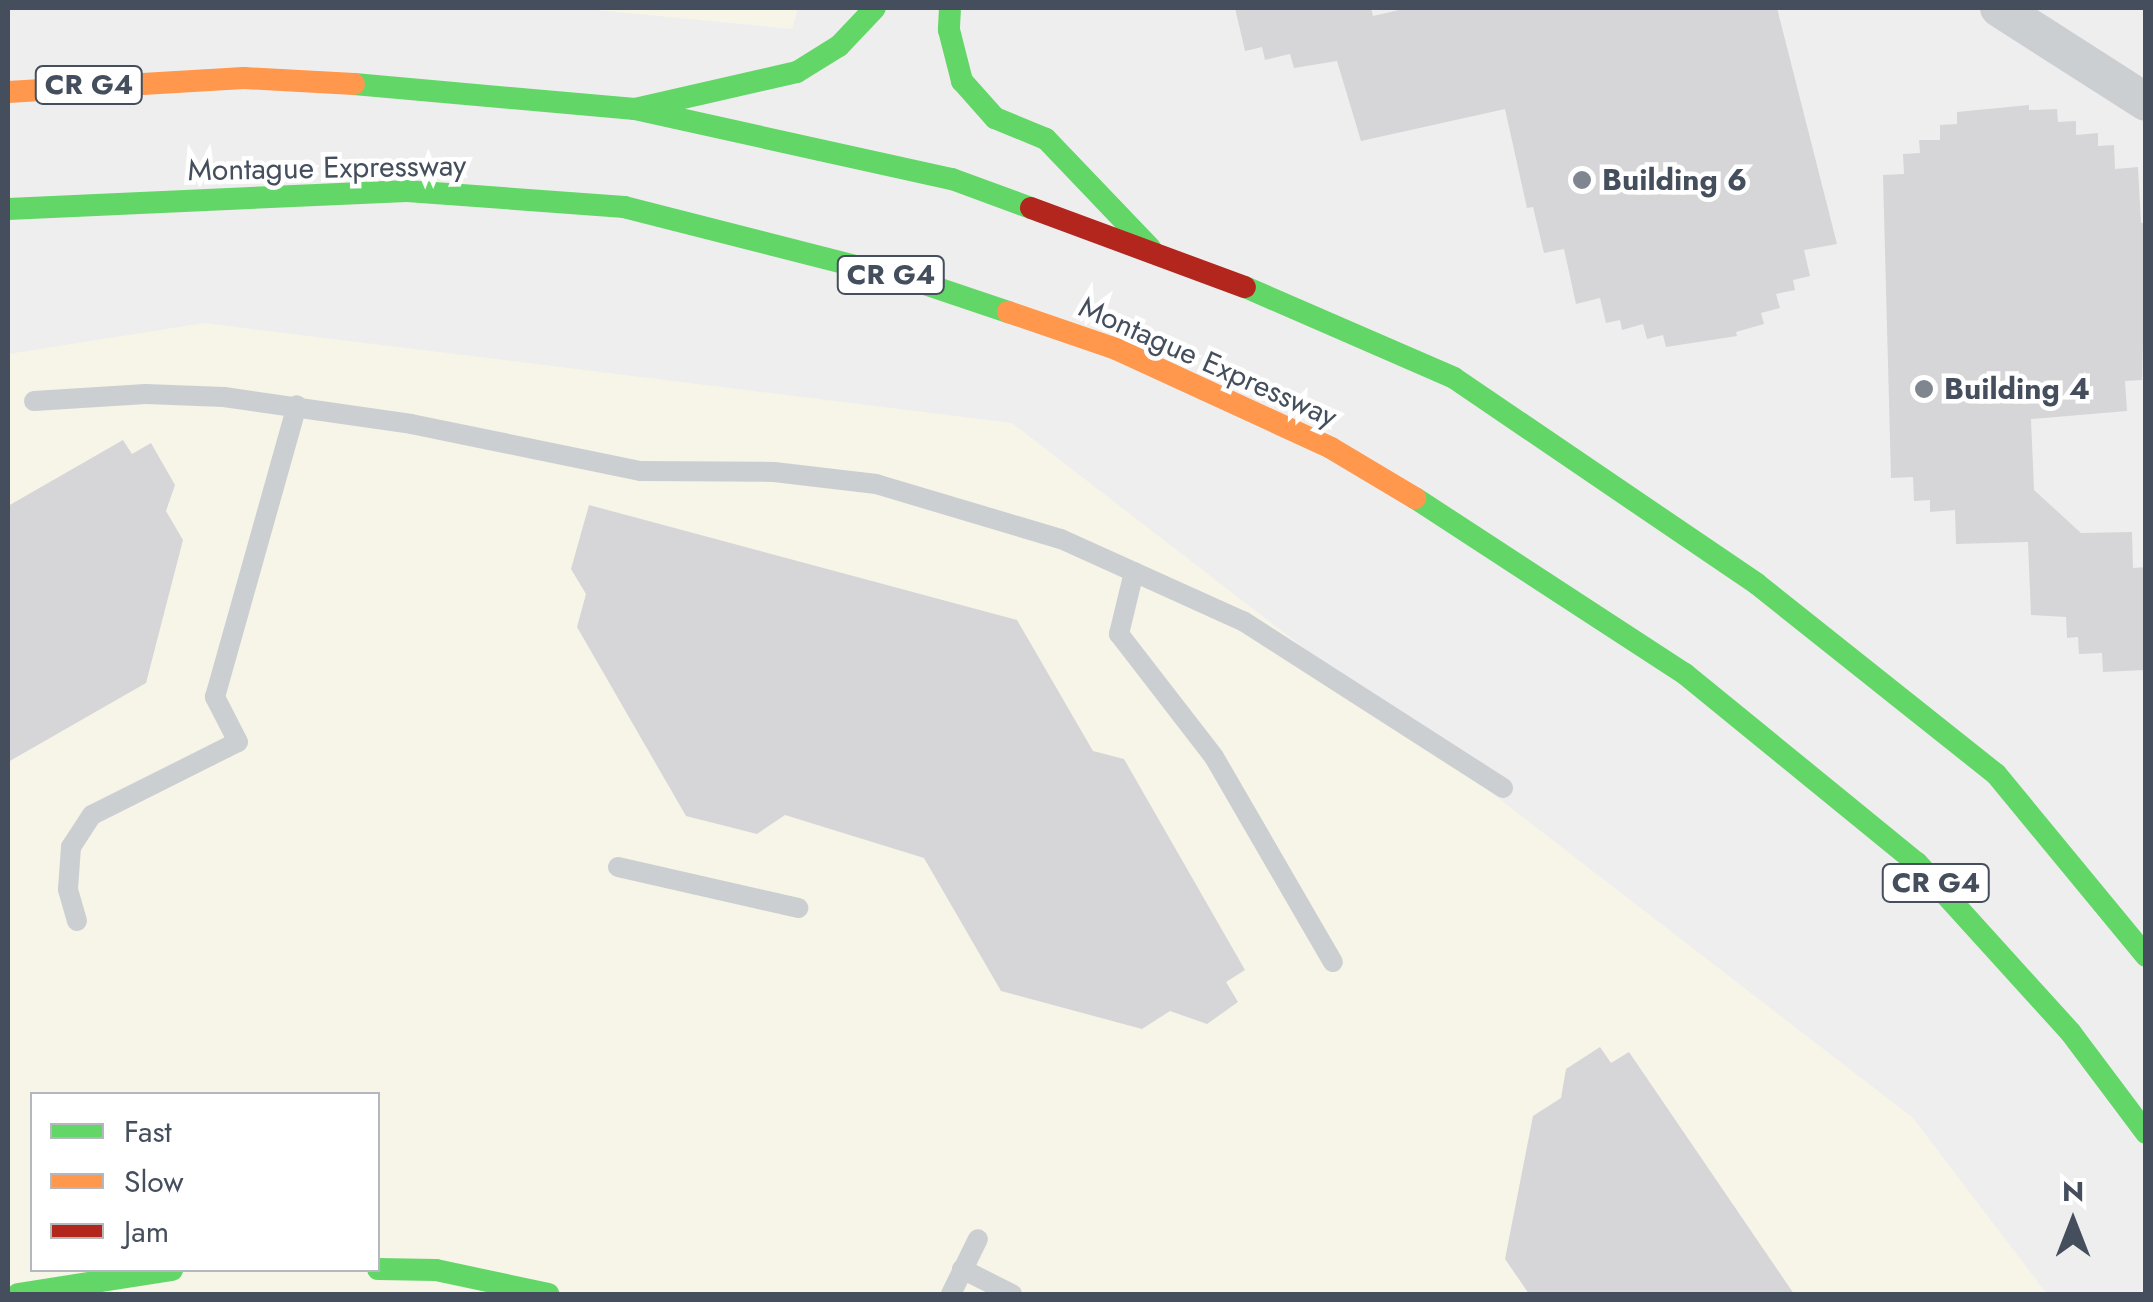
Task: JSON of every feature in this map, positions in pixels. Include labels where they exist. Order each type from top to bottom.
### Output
[{"type":"main road","points":[[636,109],[797,72],[839,46],[874,8]]},
{"type":"main road","points":[[950,8],[950,30],[962,81],[996,118],[1046,139],[1150,248]]},
{"type":"main road","name":"CR G4","points":[[8,92],[244,78],[439,88],[636,109],[952,179],[1150,248],[1454,378],[1757,584],[1996,774],[2146,956]]},
{"type":"main road","name":"Montague Expressway","points":[[8,209],[407,191],[624,207],[919,282],[1116,350],[1331,448],[1470,530],[1685,674],[1918,863],[2070,1033],[2146,1133]]},
{"type":"main road","points":[[380,1269],[436,1270],[548,1294]]},
{"type":"main road","points":[[18,1294],[159,1272]]},
{"type":"street","points":[[1999,8],[2146,102]]},
{"type":"lane","points":[[34,401],[146,394],[297,405],[640,470],[774,472],[876,484],[1061,539],[1244,621],[1503,788]]},
{"type":"lane","points":[[78,921],[68,889],[71,847],[92,816],[238,742],[215,697],[297,405]]},
{"type":"lane","points":[[1134,572],[1118,634],[1214,757],[1333,962]]},
{"type":"lane","points":[[618,867],[798,908]]},
{"type":"lane","points":[[951,1294],[978,1238]]},
{"type":"lane","points":[[962,1269],[1012,1294]]},
{"type":"lane","points":[[432,1294],[436,1270]]},
{"type":"shaded area","points":[[577,8],[798,8],[792,29]]},
{"type":"shaded area","points":[[204,323],[1012,423],[1913,1118],[2047,1294],[8,1294],[8,354]]},
{"type":"building","name":"Building 6","points":[[1235,8],[1371,8],[1373,16],[1408,8],[1777,8],[1837,244],[1804,250],[1810,276],[1793,280],[1795,290],[1776,294],[1780,308],[1761,313],[1764,324],[1736,332],[1737,336],[1666,347],[1663,335],[1647,339],[1643,324],[1622,330],[1620,320],[1606,323],[1600,298],[1576,304],[1564,249],[1544,253],[1533,207],[1527,208],[1505,109],[1361,141],[1337,61],[1294,68],[1290,54],[1265,60],[1262,47],[1245,51]]},
{"type":"building","name":"Building 4","points":[[2029,105],[2029,110],[2057,109],[2058,122],[2076,121],[2076,135],[2098,133],[2098,146],[2114,145],[2115,169],[2138,167],[2141,223],[2146,223],[2142,380],[2125,381],[2127,411],[2031,419],[2034,490],[2081,533],[2132,532],[2133,568],[2146,567],[2146,670],[2103,672],[2102,653],[2079,654],[2078,637],[2067,638],[2066,617],[2031,615],[2028,542],[1956,544],[1955,510],[1930,512],[1930,500],[1914,501],[1913,477],[1891,478],[1883,175],[1904,174],[1903,154],[1920,153],[1919,140],[1940,140],[1940,125],[1957,124],[1957,112]]},
{"type":"building","points":[[123,440],[132,454],[151,443],[175,485],[166,511],[183,540],[146,683],[8,762],[8,506]]},
{"type":"building","points":[[589,505],[1017,620],[1093,751],[1124,759],[1245,970],[1226,982],[1238,1002],[1207,1024],[1170,1011],[1142,1029],[1001,991],[924,858],[785,815],[757,834],[686,816],[577,627],[586,594],[571,569]]},
{"type":"building","points":[[1600,1047],[1611,1063],[1629,1052],[1794,1294],[1529,1294],[1505,1259],[1533,1116],[1561,1098],[1566,1069]]},
{"type":"traffic: fast","points":[[635,109],[797,72],[839,46],[875,8]]},
{"type":"traffic: fast","points":[[950,8],[949,30],[962,81],[995,118],[1046,139],[1150,248]]},
{"type":"traffic: fast","points":[[354,84],[635,109],[952,179],[1031,208]]},
{"type":"traffic: fast","points":[[8,209],[407,191],[624,207],[919,282],[1008,312]]},
{"type":"traffic: fast","points":[[1245,287],[1454,378],[1757,584],[1996,774],[2146,956]]},
{"type":"traffic: fast","points":[[1415,498],[1685,674],[1917,863],[2071,1033],[2146,1133]]},
{"type":"traffic: fast","points":[[380,1269],[436,1270],[548,1294]]},
{"type":"traffic: fast","points":[[18,1294],[159,1272]]},
{"type":"traffic: slow","points":[[8,92],[244,78],[354,84]]},
{"type":"traffic: slow","points":[[1008,312],[1116,349],[1331,448],[1415,498]]},
{"type":"traffic: jam","points":[[1031,208],[1245,287]]},
{"type":"place","name":"Building 6","points":[[1582,180]]},
{"type":"place","name":"Building 4","points":[[1924,389]]}]
